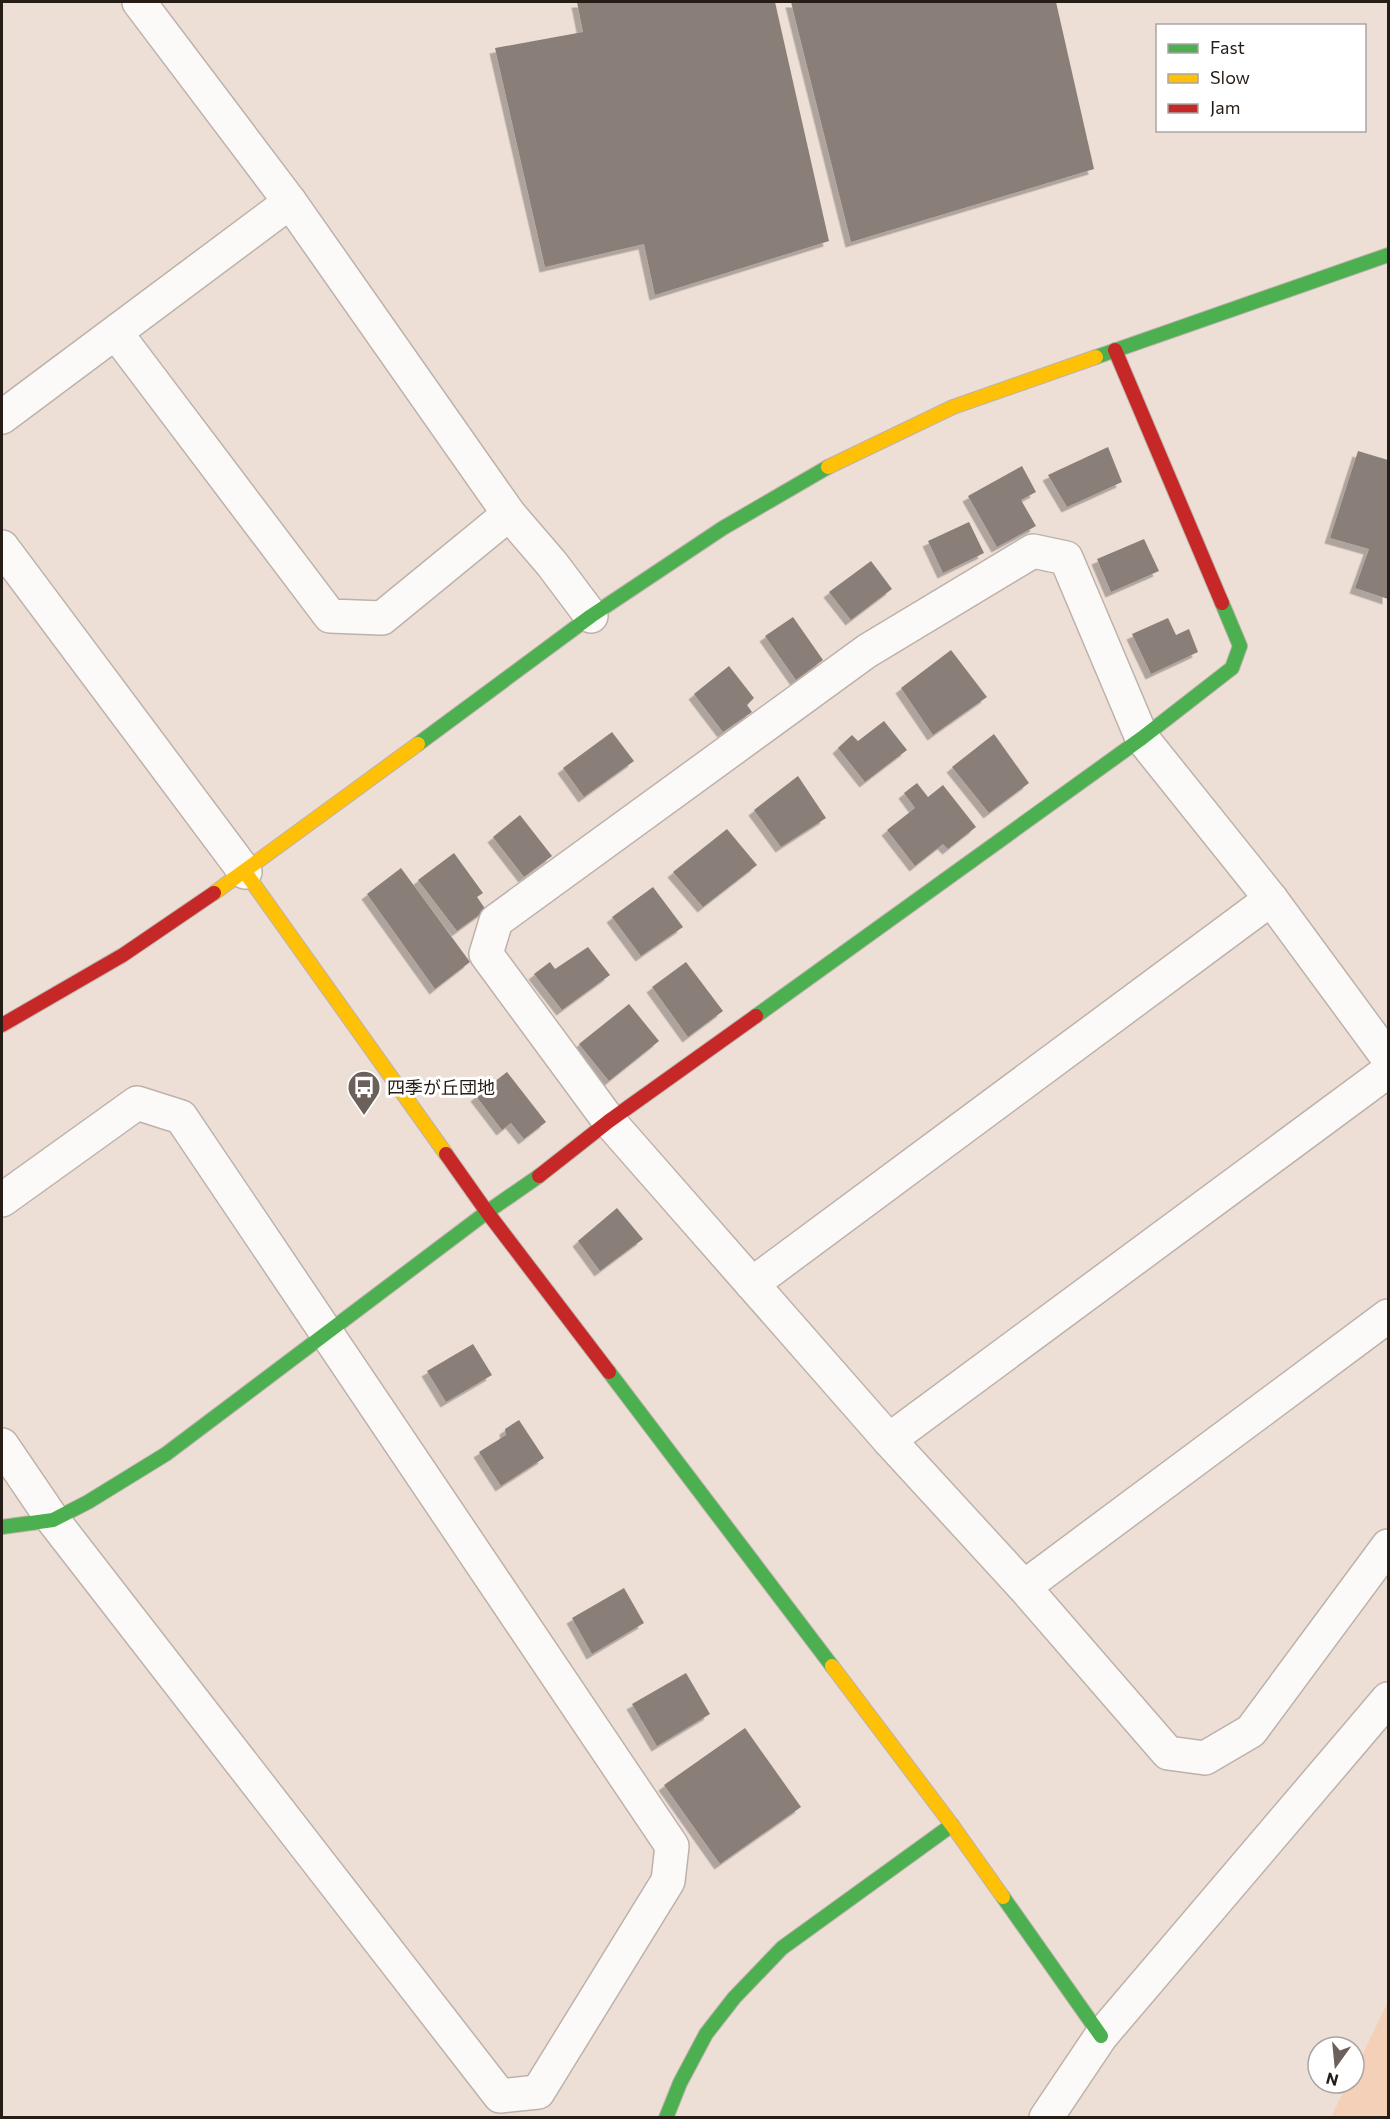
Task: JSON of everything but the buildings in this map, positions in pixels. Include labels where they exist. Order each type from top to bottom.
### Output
[{"type":"street","points":[[139,2],[290,202],[509,514],[552,564],[591,616]]},
{"type":"street","points":[[2,417],[290,202]]},
{"type":"street","points":[[2,1025],[123,955],[245,872],[591,616],[723,528],[836,462],[954,407],[1389,255]]},
{"type":"street","points":[[116,333],[330,616],[382,618],[509,514]]},
{"type":"street","points":[[2,1527],[53,1520],[88,1502],[166,1454],[487,1212],[519,1191],[609,1121],[1142,738],[1232,668],[1240,646],[1115,350]]},
{"type":"street","points":[[2,547],[245,872],[487,1212],[952,1825],[1101,2036]]},
{"type":"street","points":[[1389,1058],[1271,899],[1142,738],[1066,558],[1033,551],[867,651],[496,921],[486,954],[609,1121],[889,1440],[1024,1587],[1168,1753],[1205,1758],[1251,1731],[1389,1546]]},
{"type":"street","points":[[752,1284],[1271,899]]},
{"type":"street","points":[[889,1440],[1389,1071]]},
{"type":"street","points":[[2,1200],[137,1103],[181,1117],[672,1846],[668,1881],[538,2092],[500,2096],[53,1520],[2,1445]]},
{"type":"street","points":[[1024,1587],[1383,1330]]},
{"type":"street","points":[[1046,2118],[1101,2036],[1389,1698]]},
{"type":"street","points":[[666,2118],[680,2083],[706,2034],[734,1998],[782,1947],[952,1825]]},
{"type":"shaded area","points":[[1388,2002],[1388,2117],[1331,2117],[1342,2095],[1366,2095],[1366,2047]]},
{"type":"traffic: fast","points":[[1096,357],[1388,255]]},
{"type":"traffic: fast","points":[[418,744],[591,616],[723,528],[828,467]]},
{"type":"traffic: fast","points":[[756,1016],[1142,738],[1232,668],[1240,646],[1222,603]]},
{"type":"traffic: fast","points":[[2,1527],[53,1520],[88,1502],[166,1454],[487,1212],[539,1176]]},
{"type":"traffic: fast","points":[[609,1372],[832,1666]]},
{"type":"traffic: fast","points":[[666,2118],[680,2083],[706,2034],[734,1998],[782,1948],[952,1825]]},
{"type":"traffic: fast","points":[[1003,1897],[1101,2036]]},
{"type":"traffic: slow","points":[[828,467],[953,407],[1096,357]]},
{"type":"traffic: slow","points":[[214,893],[418,744]]},
{"type":"traffic: slow","points":[[245,872],[446,1154]]},
{"type":"traffic: slow","points":[[832,1666],[952,1825],[1003,1897]]},
{"type":"traffic: jam","points":[[1115,350],[1222,603]]},
{"type":"traffic: jam","points":[[2,1025],[123,955],[214,893]]},
{"type":"traffic: jam","points":[[539,1176],[609,1121],[756,1016]]},
{"type":"traffic: jam","points":[[446,1154],[487,1212],[609,1372]]},
{"type":"place","name":"四季が丘団地","points":[[364,1116]]}]
